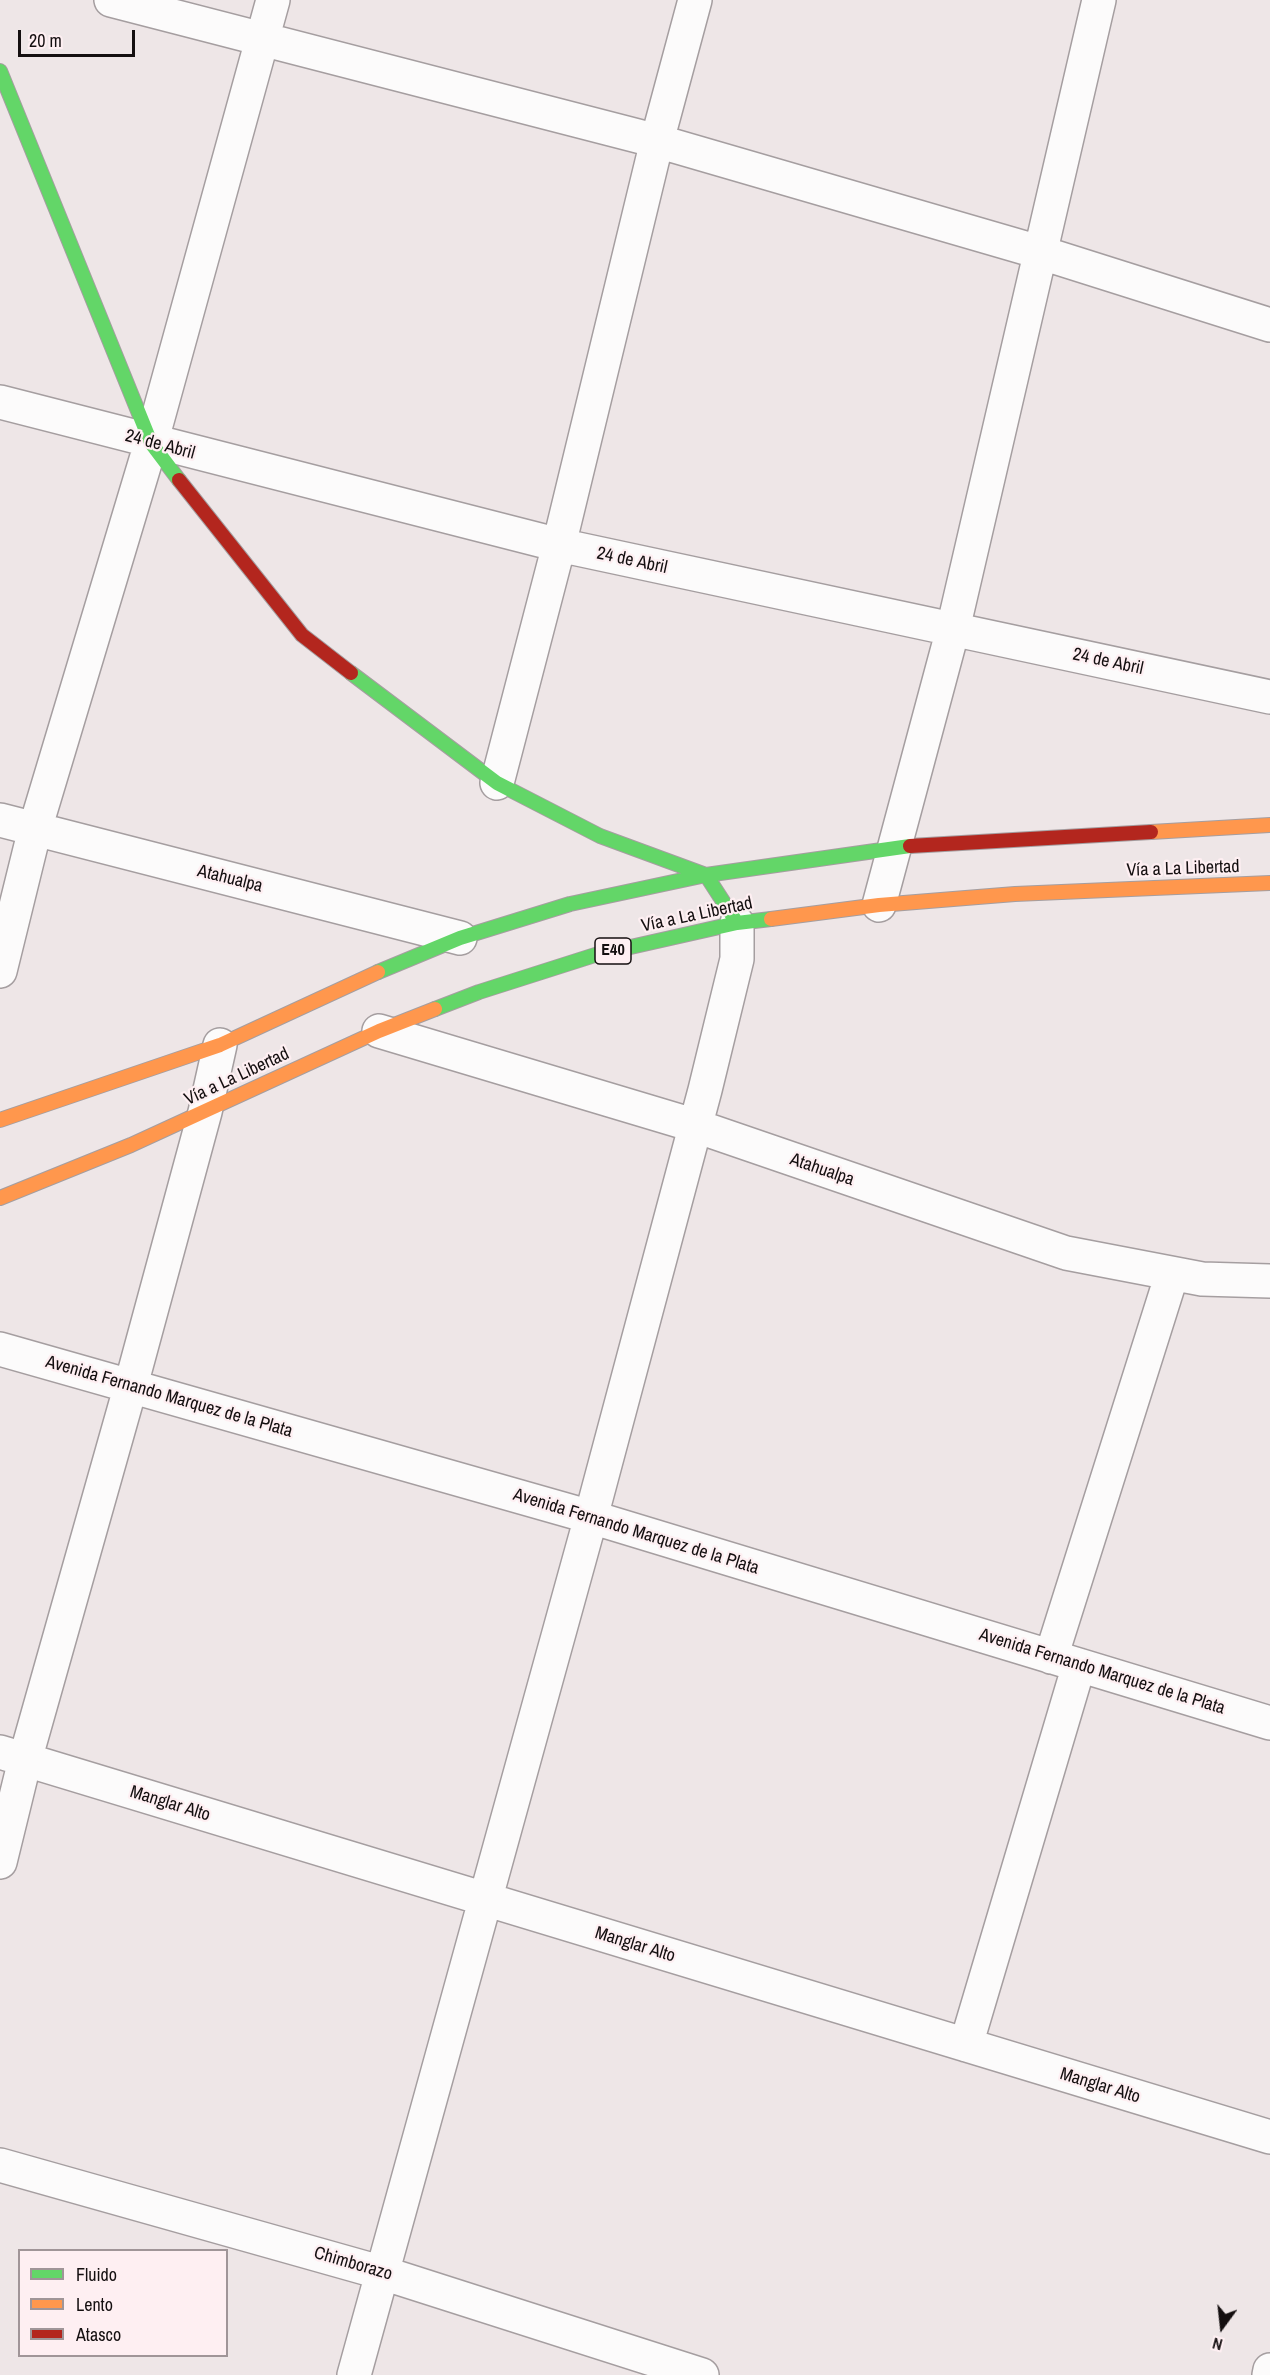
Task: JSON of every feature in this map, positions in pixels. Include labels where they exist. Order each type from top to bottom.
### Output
[{"type":"main road","points":[[0,71],[152,443],[240,560],[302,635],[497,783],[600,836],[706,875],[737,923]]},
{"type":"main road","name":"Vía a La Libertad","points":[[0,1120],[220,1046],[343,987],[460,938],[570,904],[706,875],[895,847],[1270,825]]},
{"type":"main road","name":"Vía a La Libertad","points":[[0,1198],[205,1112],[379,1031],[479,992],[595,956],[737,923],[879,905],[1015,894],[1270,883]]},
{"type":"street","points":[[111,0],[263,37],[657,141],[1039,252],[1270,325]]},
{"type":"street","points":[[0,971],[35,829],[152,443],[273,0]]},
{"type":"street","points":[[497,783],[559,545],[657,141],[695,0]]},
{"type":"street","points":[[879,905],[952,629],[1099,0]]},
{"type":"street","name":"24 de Abril","points":[[0,402],[152,443],[559,545],[1270,697]]},
{"type":"street","name":"Atahualpa","points":[[0,820],[460,938]]},
{"type":"street","points":[[354,2375],[591,1517],[737,959],[737,923]]},
{"type":"street","name":"Atahualpa","points":[[379,1031],[693,1125],[1066,1253],[1202,1279],[1270,1281]]},
{"type":"street","points":[[0,1862],[12,1756],[131,1385],[205,1112],[220,1046]]},
{"type":"street","points":[[966,2045],[1065,1661],[1172,1274]]},
{"type":"street","name":"Avenida Fernando Marquez de la Plata","points":[[0,1349],[591,1517],[1270,1723]]},
{"type":"street","name":"Manglar Alto","points":[[12,1756],[1270,2137]]},
{"type":"street","name":"Chimborazo","points":[[0,2165],[383,2273],[702,2375]]},
{"type":"street","points":[[1269,2375],[1270,2370]]},
{"type":"traffic: fast","points":[[0,71],[151,443],[179,480]]},
{"type":"traffic: fast","points":[[351,673],[497,783],[600,836],[706,875],[737,923]]},
{"type":"traffic: fast","points":[[378,972],[460,938],[570,904],[706,875],[910,846]]},
{"type":"traffic: fast","points":[[435,1009],[479,992],[595,955],[737,923],[771,919]]},
{"type":"traffic: slow","points":[[1151,832],[1270,825]]},
{"type":"traffic: slow","points":[[771,919],[879,905],[1015,894],[1270,883]]},
{"type":"traffic: slow","points":[[0,1120],[220,1045],[378,972]]},
{"type":"traffic: slow","points":[[0,1198],[131,1145],[379,1031],[435,1009]]},
{"type":"traffic: jam","points":[[179,480],[302,635],[351,673]]},
{"type":"traffic: jam","points":[[910,846],[1151,832]]}]
